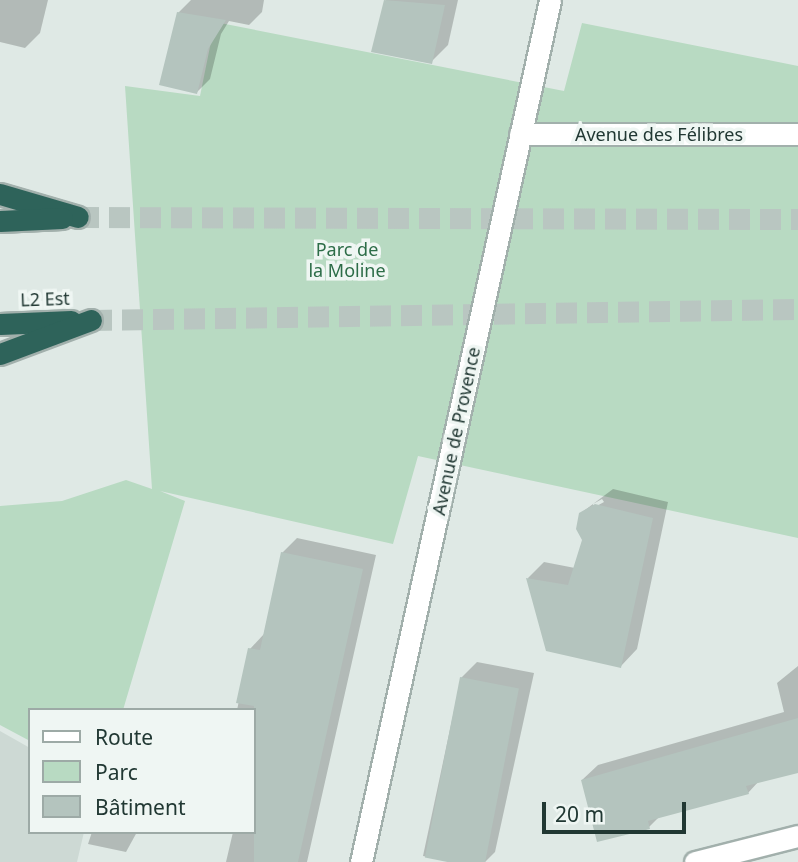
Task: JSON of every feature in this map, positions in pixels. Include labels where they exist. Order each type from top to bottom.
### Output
[{"type":"highway","points":[[0,194],[78,218],[0,221]]},
{"type":"highway","name":"L2 Est","points":[[0,324],[91,320],[0,354]]},
{"type":"street","name":"Avenue de Provence","points":[[361,862],[550,0]]},
{"type":"street","name":"Avenue des Félibres","points":[[520,134],[798,134]]},
{"type":"street","points":[[695,862],[798,836]]},
{"type":"shaded area","points":[[0,731],[28,747],[28,834],[84,834],[77,862],[0,862]]},
{"type":"green space","name":"Parc de la Moline","points":[[215,22],[564,91],[582,23],[798,66],[798,538],[418,456],[393,544],[160,491],[185,501],[124,708],[28,708],[28,740],[0,725],[0,506],[62,501],[126,480],[152,489],[125,86],[200,96]]},
{"type":"building","points":[[384,0],[445,5],[432,64],[371,52]]},
{"type":"building","points":[[177,12],[226,20],[208,49],[197,94],[159,85]]},
{"type":"building","points":[[595,504],[653,518],[621,668],[546,651],[526,578],[568,585],[582,540],[576,529],[579,513]]},
{"type":"building","points":[[281,552],[363,569],[298,862],[254,862],[256,708],[236,703],[248,648],[260,650]]},
{"type":"building","points":[[460,677],[519,688],[485,862],[447,862],[425,858]]},
{"type":"building","points":[[798,718],[798,773],[746,786],[749,794],[648,821],[650,829],[597,842],[581,780]]},
{"type":"tunnel","points":[[78,217],[798,219]]},
{"type":"tunnel","points":[[91,320],[798,309]]}]
